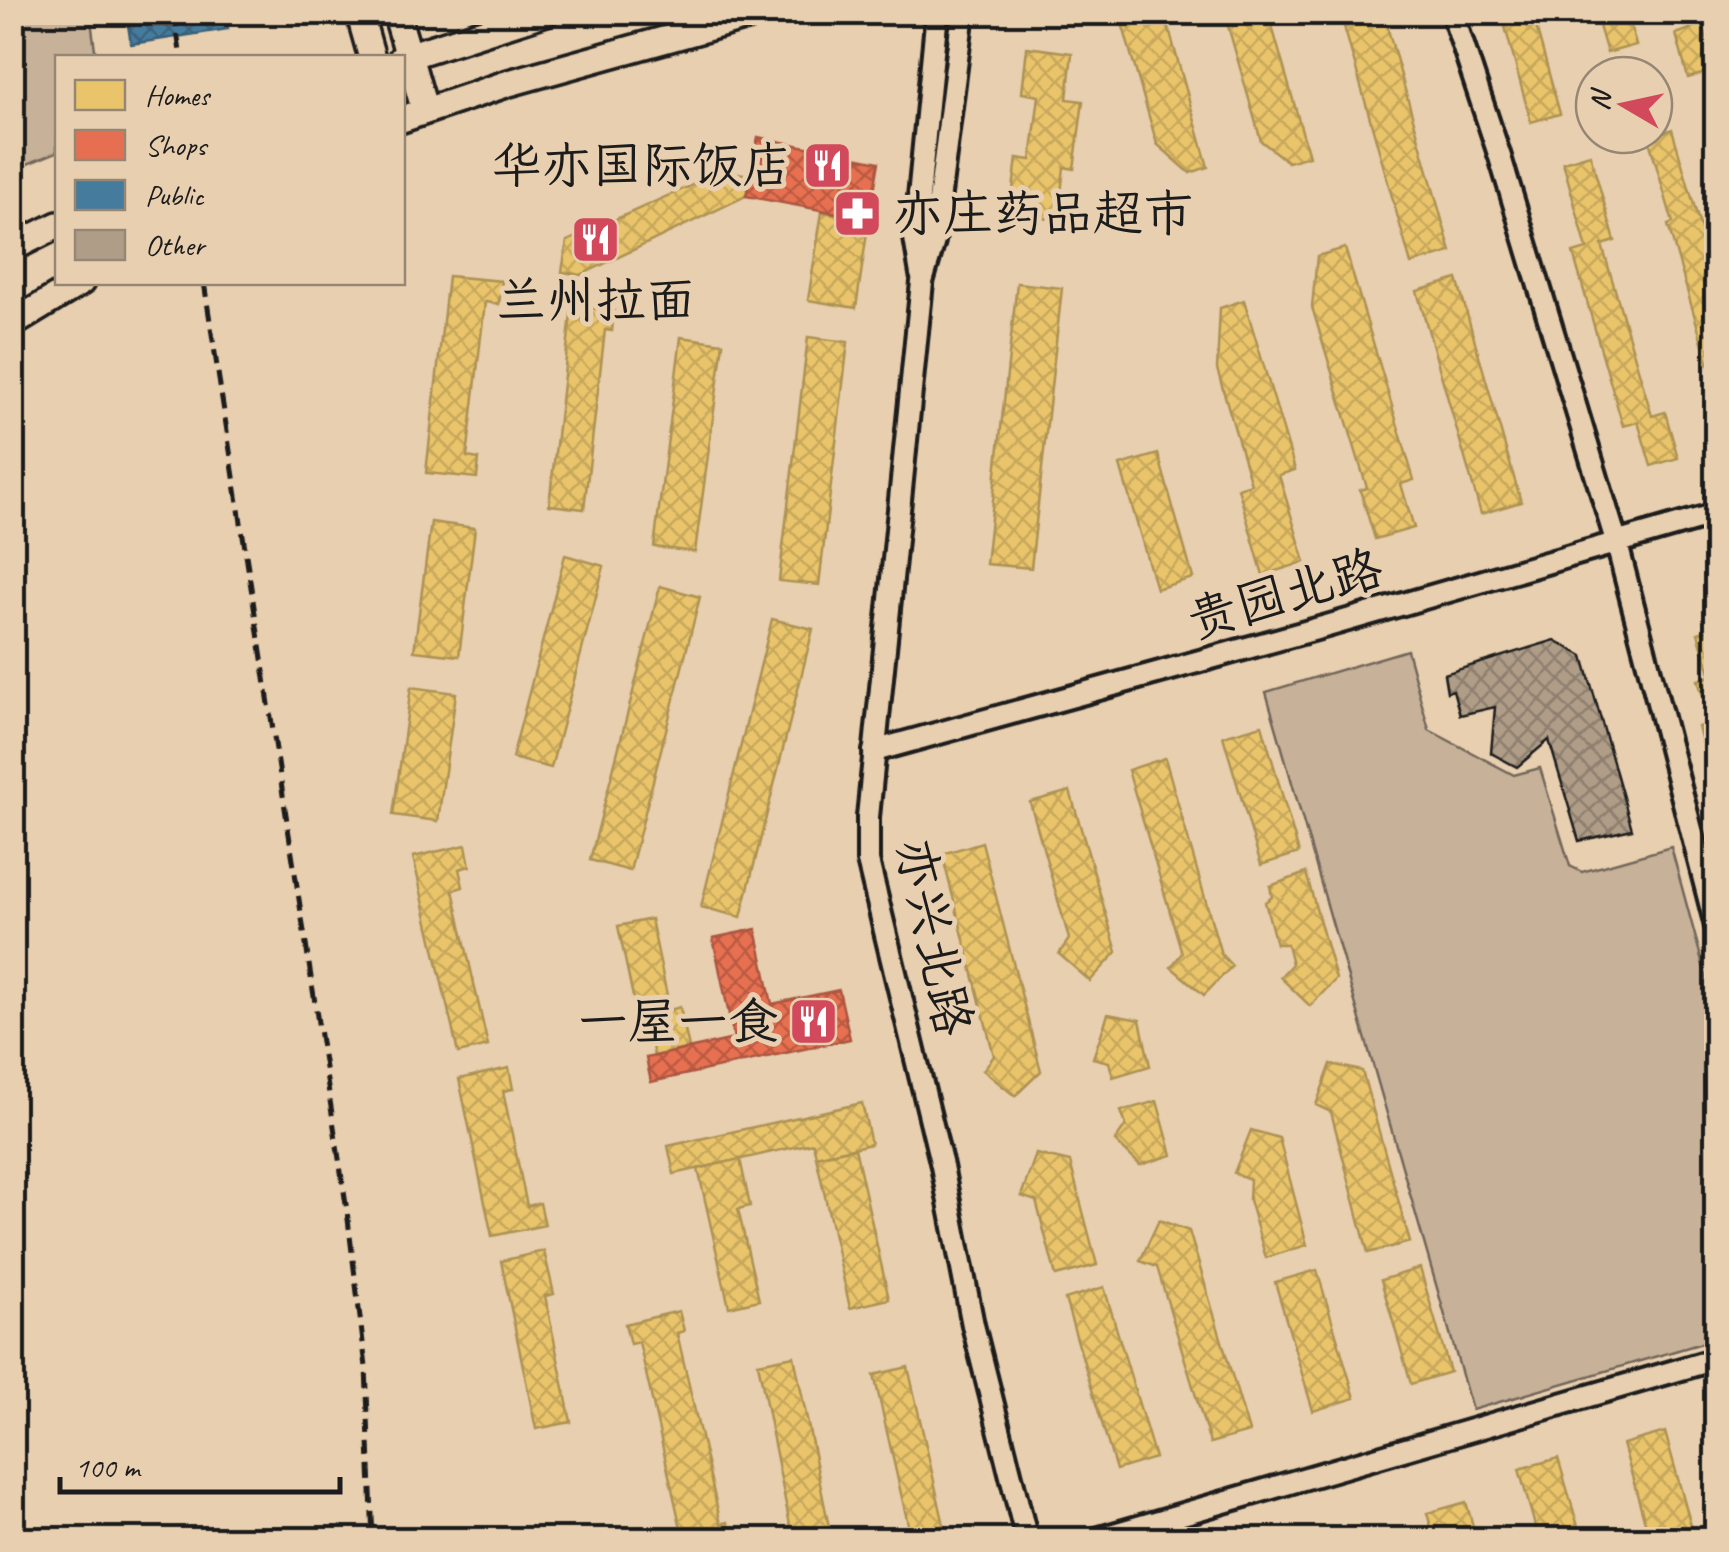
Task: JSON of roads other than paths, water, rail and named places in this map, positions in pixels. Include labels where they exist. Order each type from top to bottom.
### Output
[{"type":"main road","points":[[359,12],[371,55]]},
{"type":"main road","points":[[396,12],[414,115],[764,12]]},
{"type":"main road","points":[[406,56],[546,12]]},
{"type":"main road","points":[[12,248],[55,226]]},
{"type":"main road","points":[[12,324],[76,285]]},
{"type":"street","name":"亦兴北路","points":[[922,282],[915,238],[937,12]]},
{"type":"street","name":"亦兴北路","points":[[962,12],[934,241],[922,282],[874,751],[868,862],[942,1166],[972,1326],[1027,1540]]},
{"type":"street","points":[[1452,12],[1617,544],[1716,926]]},
{"type":"street","name":"贵园北路","points":[[874,751],[1716,514]]},
{"type":"street","points":[[1093,1540],[1716,1359]]},
{"type":"railway","points":[[174,12],[181,55]]},
{"type":"railway","points":[[204,285],[347,1211],[366,1367],[373,1540]]},
{"type":"place","name":"华亦国际饭店","points":[[827,165]]},
{"type":"place","name":"亦庄药品超市","points":[[858,213]]},
{"type":"place","name":"兰州拉面","points":[[596,239]]},
{"type":"place","name":"一屋一食","points":[[813,1021]]}]
